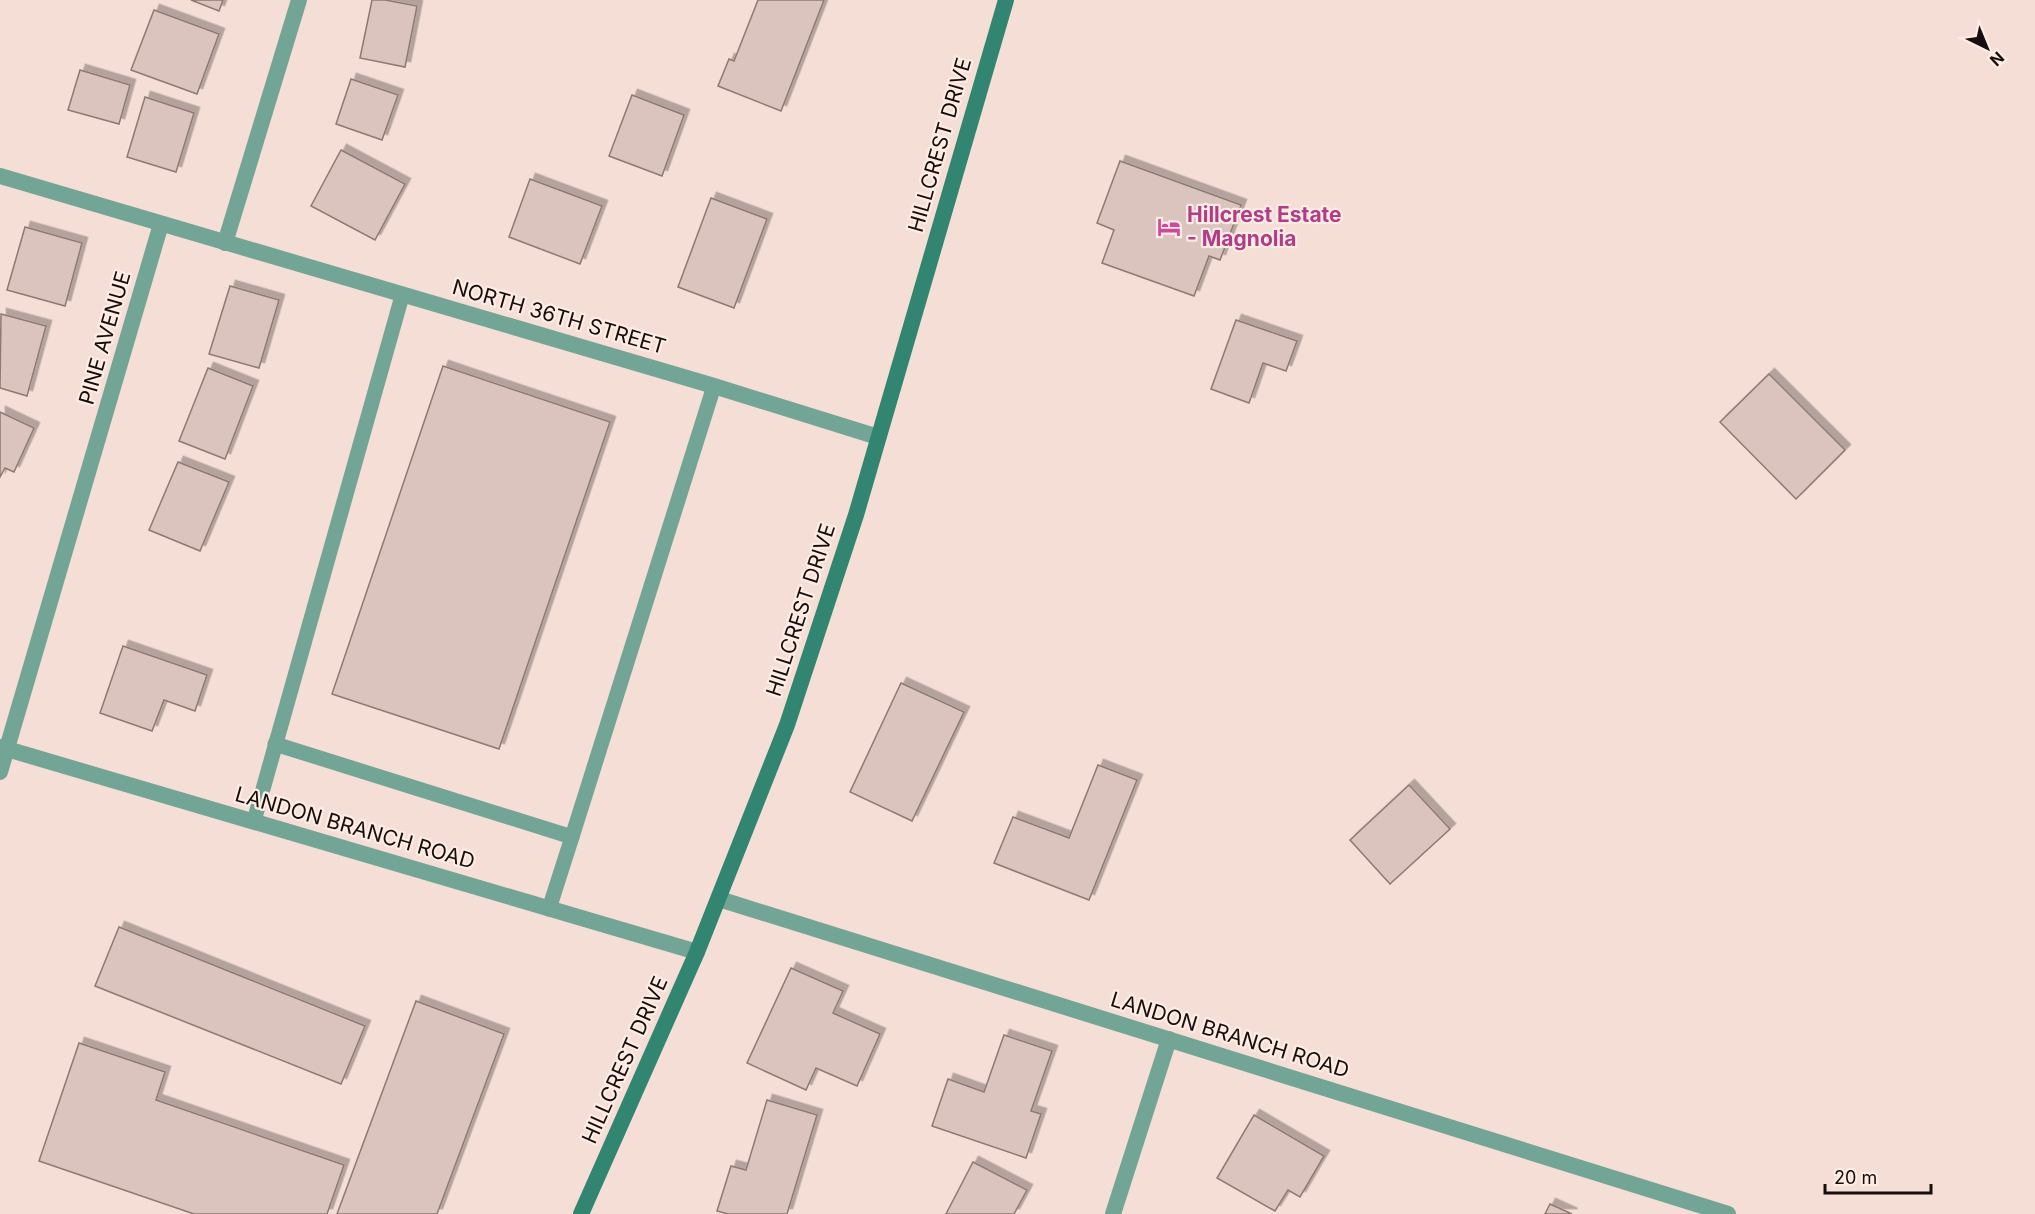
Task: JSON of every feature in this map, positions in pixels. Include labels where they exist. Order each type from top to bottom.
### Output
[{"type":"main road","name":"HILLCREST DRIVE","points":[[581,1214],[697,952],[787,724],[856,515],[1006,0]]},
{"type":"street","points":[[0,176],[225,243],[298,0]]},
{"type":"street","name":"PINE AVENUE","points":[[0,772],[3,748],[162,224]]},
{"type":"street","name":"NORTH 36TH STREET","points":[[225,243],[714,386],[878,437]]},
{"type":"street","name":"LANDON BRANCH ROAD","points":[[3,748],[697,952]]},
{"type":"street","name":"LANDON BRANCH ROAD","points":[[719,898],[1719,1213]]},
{"type":"street","points":[[1113,1214],[1169,1039]]},
{"type":"lane","points":[[254,821],[402,296]]},
{"type":"lane","points":[[549,909],[714,386]]},
{"type":"lane","points":[[275,744],[572,837]]},
{"type":"building","points":[[191,0],[223,0],[219,11]]},
{"type":"building","points":[[372,0],[417,6],[405,67],[360,58]]},
{"type":"building","points":[[758,0],[824,0],[781,111],[718,86],[729,59],[734,61]]},
{"type":"building","points":[[154,10],[219,34],[197,94],[131,70]]},
{"type":"building","points":[[80,70],[130,85],[119,124],[68,110]]},
{"type":"building","points":[[351,79],[398,95],[382,140],[336,124]]},
{"type":"building","points":[[632,95],[684,115],[662,176],[609,156]]},
{"type":"building","points":[[145,97],[194,113],[176,172],[127,157]]},
{"type":"building","points":[[341,150],[405,184],[375,240],[311,206]]},
{"type":"building","name":"Hillcrest Estate - Magnolia","points":[[1120,161],[1241,205],[1220,260],[1209,256],[1194,296],[1102,263],[1114,230],[1097,223]]},
{"type":"building","points":[[530,179],[602,206],[580,264],[509,237]]},
{"type":"building","points":[[711,198],[767,219],[734,308],[678,287]]},
{"type":"building","points":[[25,227],[82,243],[65,306],[7,290]]},
{"type":"building","points":[[230,286],[279,300],[259,368],[209,354]]},
{"type":"building","points":[[1,314],[46,326],[27,396],[0,388]]},
{"type":"building","points":[[1236,320],[1297,341],[1286,371],[1263,363],[1249,403],[1211,389]]},
{"type":"building","points":[[443,366],[610,422],[499,749],[332,694]]},
{"type":"building","points":[[208,368],[253,386],[225,459],[179,441]]},
{"type":"building","points":[[1769,374],[1845,450],[1796,499],[1720,422]]},
{"type":"building","points":[[0,412],[34,428],[14,472],[5,468],[0,477]]},
{"type":"building","points":[[178,462],[229,482],[200,551],[149,530]]},
{"type":"building","points":[[123,646],[207,675],[195,711],[164,700],[152,731],[100,713]]},
{"type":"building","points":[[901,683],[964,712],[912,821],[850,792]]},
{"type":"building","points":[[1098,765],[1137,780],[1089,900],[994,863],[1013,817],[1069,838]]},
{"type":"building","points":[[1409,785],[1450,829],[1390,884],[1350,840]]},
{"type":"building","points":[[119,927],[365,1026],[341,1084],[95,986]]},
{"type":"building","points":[[791,968],[843,991],[833,1013],[880,1034],[857,1086],[816,1068],[806,1090],[747,1063]]},
{"type":"building","points":[[416,1001],[504,1034],[437,1214],[337,1214]]},
{"type":"building","points":[[1004,1035],[1052,1051],[1031,1111],[1041,1114],[1026,1158],[932,1126],[948,1079],[984,1092]]},
{"type":"building","points":[[79,1043],[165,1072],[156,1100],[344,1165],[327,1214],[194,1214],[39,1161]]},
{"type":"building","points":[[767,1100],[817,1115],[787,1214],[728,1214],[717,1211],[731,1166],[746,1170]]},
{"type":"building","points":[[1254,1115],[1324,1156],[1300,1197],[1288,1190],[1275,1211],[1217,1178]]},
{"type":"building","points":[[973,1162],[1027,1190],[1014,1214],[946,1214]]},
{"type":"building","points":[[1550,1204],[1572,1214],[1545,1214]]},
{"type":"place","name":"Hillcrest Estate - Magnolia","points":[[1169,227]]}]
